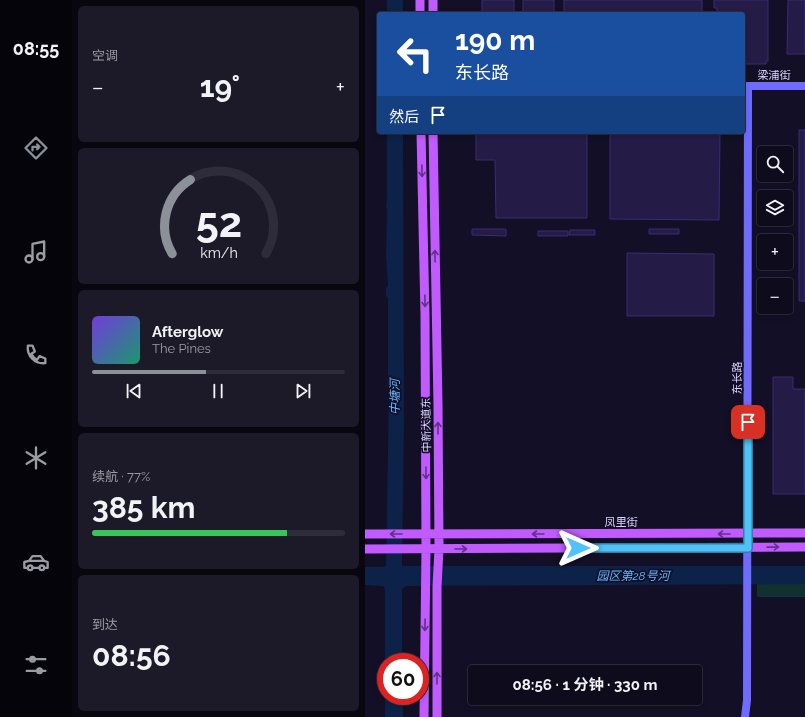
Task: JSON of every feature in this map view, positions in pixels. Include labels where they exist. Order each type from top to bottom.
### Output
[{"type":"main road","points":[[420,0],[420,12]]},
{"type":"main road","points":[[433,0],[433,12]]},
{"type":"main road","name":"中新大道东","points":[[421,134],[425,315],[426,565],[424,717]]},
{"type":"main road","name":"中新大道东","points":[[433,134],[439,535],[437,587],[437,717]]},
{"type":"main road","name":"凤里街","points":[[365,534],[805,533]]},
{"type":"main road","points":[[365,549],[805,547]]},
{"type":"street","name":"梁浦街","points":[[746,86],[805,86]]},
{"type":"street","name":"东长路","points":[[745,717],[747,700],[748,587],[746,86]]},
{"type":"green space","points":[[757,584],[805,584],[805,597],[757,597]]},
{"type":"water","points":[[387,0],[403,0],[403,12],[387,12]]},
{"type":"water","points":[[387,134],[403,134],[404,422],[402,566],[805,566],[805,584],[406,586],[402,589],[402,653],[385,653],[385,589],[383,586],[365,585],[365,567],[386,566],[389,389],[387,386],[388,298],[386,296],[386,288],[388,286],[386,257]]},
{"type":"water","points":[[385,705],[403,705],[403,717],[385,717]]},
{"type":"building","points":[[482,0],[514,0],[514,12],[482,12]]},
{"type":"building","points":[[523,0],[554,0],[554,12],[523,12]]},
{"type":"building","points":[[564,0],[702,0],[702,12],[564,12]]},
{"type":"building","points":[[714,0],[768,0],[768,61],[766,61],[766,64],[745,64],[745,12],[717,12],[717,8],[714,8]]},
{"type":"building","points":[[788,0],[805,0],[805,54],[787,54]]},
{"type":"building","points":[[799,130],[805,130],[805,301],[799,301]]},
{"type":"building","points":[[476,134],[587,134],[587,218],[496,218],[495,160],[476,160]]},
{"type":"building","points":[[610,134],[720,134],[719,220],[610,219]]},
{"type":"building","points":[[472,229],[506,229],[506,236],[472,235]]},
{"type":"building","points":[[649,229],[679,229],[679,234],[649,234]]},
{"type":"building","points":[[570,230],[595,230],[595,235],[569,235]]},
{"type":"building","points":[[538,231],[568,231],[568,236],[538,236]]},
{"type":"building","points":[[627,253],[714,254],[714,316],[627,316]]},
{"type":"building","points":[[773,377],[793,377],[793,389],[805,389],[805,494],[773,494]]},
{"type":"route","points":[[578,548],[748,548],[748,422]]},
{"type":"water label","name":"中塘河","points":[[395,397]]},
{"type":"water label","name":"园区第28号河","points":[[633,576]]}]
